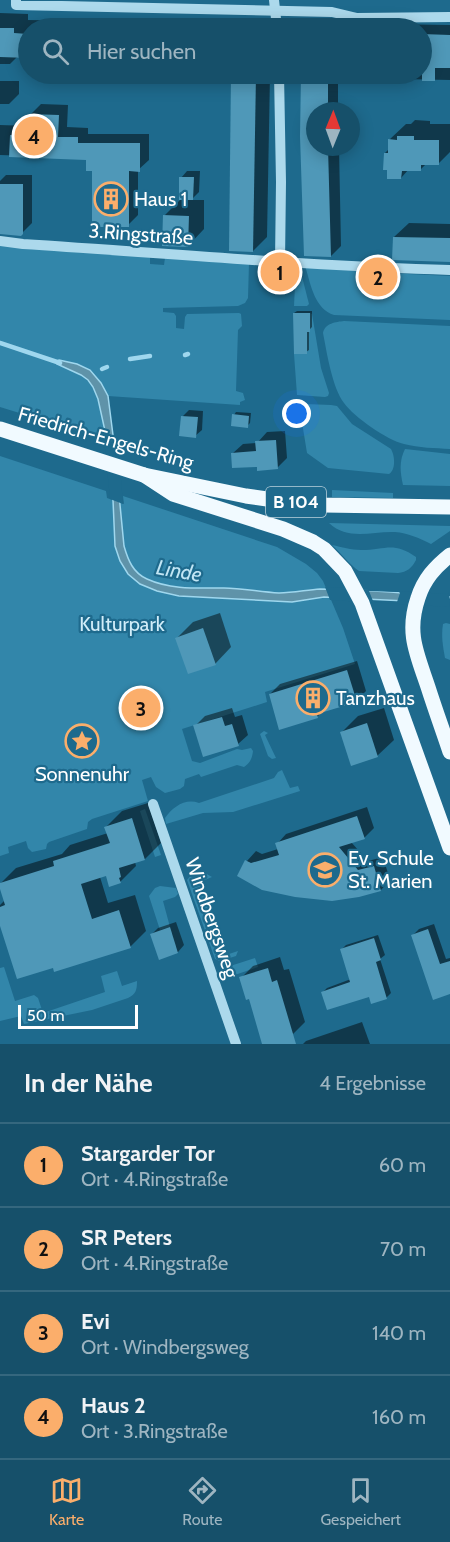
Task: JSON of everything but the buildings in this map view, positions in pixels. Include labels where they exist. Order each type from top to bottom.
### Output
[{"type":"main road","name":"Friedrich-Engels-Ring","points":[[0,429],[144,476],[209,489],[288,502],[386,507],[450,507]]},
{"type":"main road","points":[[144,476],[173,494],[283,529],[314,542],[336,560],[353,584],[362,603],[450,848]]},
{"type":"main road","points":[[450,555],[430,573],[421,590],[414,608],[412,627],[416,653],[450,752]]},
{"type":"street","points":[[16,2],[274,6],[332,12],[357,18],[450,17]]},
{"type":"street","points":[[279,84],[280,261]]},
{"type":"street","name":"3.Ringstraße","points":[[0,241],[387,268],[450,270]]},
{"type":"street","name":"Windbergsweg","points":[[153,804],[236,1044]]},
{"type":"green space","points":[[0,245],[150,257],[150,264],[164,265],[165,258],[249,263],[248,298],[245,303],[238,306],[163,308],[163,312],[174,313],[176,316],[176,328],[184,329],[187,314],[241,314],[242,326],[238,330],[236,391],[243,393],[245,400],[240,402],[240,405],[108,396],[101,383],[57,364],[82,376],[94,389],[101,405],[107,440],[0,407]]},
{"type":"green space","points":[[296,265],[299,265],[309,304],[307,306],[294,306]]},
{"type":"green space","points":[[306,266],[370,272],[369,281],[386,282],[387,273],[450,276],[450,320],[334,315],[322,308],[318,302]]},
{"type":"green space","points":[[310,313],[321,368],[329,393],[325,397],[297,395],[294,354],[307,354]]},
{"type":"green space","points":[[344,321],[450,326],[450,449],[397,442],[363,421],[344,403],[333,379],[323,333],[328,325]]},
{"type":"green space","points":[[306,404],[337,406],[352,424],[391,449],[394,463],[391,472],[389,474],[328,468],[307,453],[300,410]]},
{"type":"green space","points":[[405,449],[450,454],[450,486],[403,485],[401,467]]},
{"type":"green space","name":"Kulturpark","points":[[0,456],[106,491],[107,498],[124,504],[123,496],[277,547],[306,564],[323,581],[355,664],[265,692],[267,702],[182,729],[192,761],[200,763],[237,749],[251,748],[253,751],[251,759],[244,767],[237,765],[201,777],[199,774],[185,779],[184,786],[180,789],[165,793],[156,787],[151,777],[142,780],[148,801],[92,819],[88,822],[87,829],[49,842],[46,849],[32,852],[26,841],[8,847],[9,853],[0,856]]},
{"type":"green space","points":[[332,490],[393,493],[393,498],[332,497]]},
{"type":"green space","points":[[329,523],[450,526],[450,531],[431,544],[400,533],[344,532]]},
{"type":"green space","points":[[332,545],[357,550],[401,549],[416,557],[416,560],[409,569],[398,573],[359,571]]},
{"type":"green space","points":[[443,624],[450,624],[450,660],[445,658],[442,633]]},
{"type":"green space","points":[[264,731],[268,733],[265,735],[276,758],[272,759],[268,756],[260,734]]},
{"type":"green space","points":[[282,770],[290,788],[298,786],[300,791],[233,812],[203,813],[166,824],[165,818],[180,804],[199,803],[274,778]]},
{"type":"green space","points":[[145,809],[161,855],[155,857],[140,811]]},
{"type":"green space","points":[[199,872],[212,877],[200,882],[226,955],[238,951],[236,956],[220,961],[215,959],[187,880],[192,874]]},
{"type":"green space","points":[[160,886],[176,888],[178,894],[163,901],[170,927],[160,930],[149,896],[155,888]]},
{"type":"green space","points":[[255,958],[258,967],[220,980],[218,978],[224,968]]},
{"type":"green space","points":[[4,967],[15,1001],[34,995],[38,998],[43,1013],[105,992],[101,976],[117,971],[122,986],[137,981],[137,987],[128,998],[92,1010],[24,1024],[21,1016],[0,1021],[0,968]]},
{"type":"shaded area","points":[[59,360],[90,370],[108,396],[124,546],[132,566],[142,576],[156,583],[185,588],[231,588],[279,593],[320,589],[368,590],[449,597],[447,603],[324,597],[292,602],[179,596],[140,584],[128,574],[115,546],[107,440],[98,399],[88,380],[57,364]]},
{"type":"pier","points":[[104,439],[118,443],[123,504],[110,499]]},
{"type":"pier","points":[[325,587],[449,594],[450,607],[330,600]],"holes":[[[369,591],[399,592],[397,602],[373,601]]]},
{"type":"waterway","name":"Linde","points":[[0,343],[60,363]]},
{"type":"waterway","points":[[130,359],[150,356]]},
{"type":"waterway","points":[[102,369],[107,367]]},
{"type":"place","name":"Haus 2","points":[[34,136]]},
{"type":"place","name":"Haus 1","points":[[111,199]]},
{"type":"place","name":"Stargarder Tor","points":[[280,272]]},
{"type":"place","name":"SR Peters","points":[[378,277]]},
{"type":"place","name":"Tanzhaus","points":[[313,698]]},
{"type":"place","name":"Evi","points":[[141,708]]},
{"type":"place","name":"Sonnenuhr","points":[[82,741]]},
{"type":"place","name":"Ev. Schule St. Marien","points":[[325,870]]}]
